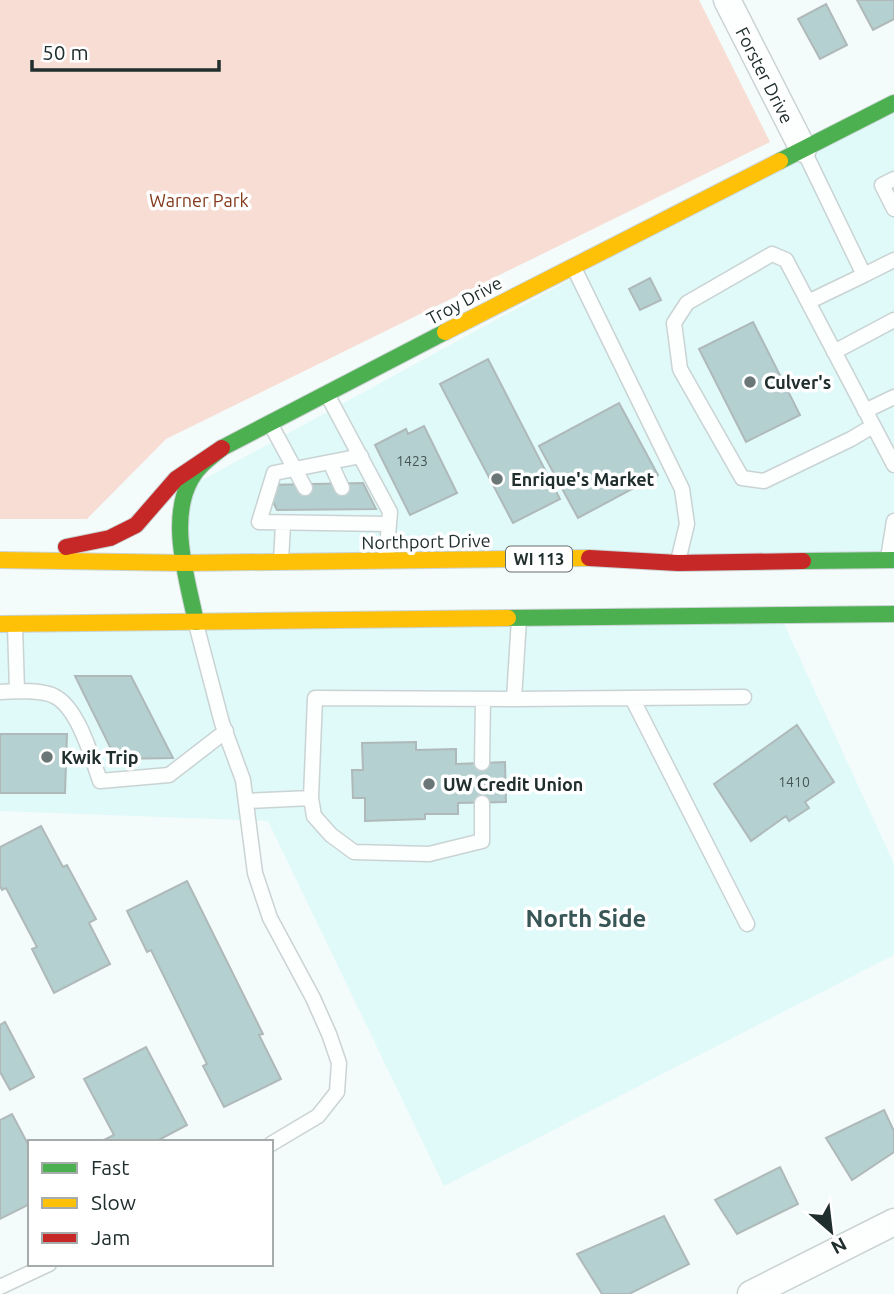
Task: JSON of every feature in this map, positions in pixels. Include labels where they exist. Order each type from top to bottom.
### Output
[{"type":"main road","name":"Troy Drive","points":[[196,622],[184,563],[182,509],[186,489],[201,466],[222,449],[894,103]]},
{"type":"main road","points":[[0,552],[74,546],[110,538],[147,515],[176,479],[222,449]]},
{"type":"main road","name":"Northport Drive","points":[[0,560],[184,563],[579,558],[678,563],[891,560]]},
{"type":"main road","points":[[873,580],[891,560]]},
{"type":"main road","points":[[580,617],[647,599]]},
{"type":"main road","points":[[7,625],[894,614]]},
{"type":"street","name":"Forster Drive","points":[[727,0],[803,149]]},
{"type":"street","points":[[751,1294],[894,1222]]},
{"type":"lane","points":[[803,149],[864,275]]},
{"type":"lane","points":[[894,180],[882,186],[894,209]]},
{"type":"lane","points":[[873,426],[764,481],[742,478],[680,369],[674,323],[687,303],[772,254],[786,260],[894,465]]},
{"type":"lane","points":[[808,302],[894,260]]},
{"type":"lane","points":[[573,266],[682,489],[687,524],[678,563]]},
{"type":"lane","points":[[834,352],[894,320]]},
{"type":"lane","points":[[327,394],[390,512],[386,561]]},
{"type":"lane","points":[[865,411],[894,397]]},
{"type":"lane","points":[[270,424],[305,488]]},
{"type":"lane","points":[[361,456],[274,473],[259,522],[283,524],[320,518],[356,518],[389,524]]},
{"type":"lane","points":[[330,462],[342,488]]},
{"type":"lane","points":[[891,560],[894,521]]},
{"type":"lane","points":[[281,562],[283,524]]},
{"type":"lane","points":[[514,699],[519,617]]},
{"type":"lane","points":[[196,622],[226,731],[243,780],[254,873],[270,918],[313,998],[338,1063],[337,1092],[318,1116],[273,1143]]},
{"type":"lane","points":[[7,625],[17,691]]},
{"type":"lane","points":[[0,692],[17,691],[55,696],[78,720],[100,781],[169,775],[226,731]]},
{"type":"lane","points":[[482,803],[482,841],[429,854],[354,852],[331,835],[314,816],[310,799],[315,698],[744,697]]},
{"type":"lane","points":[[632,698],[747,924]]},
{"type":"lane","points":[[482,763],[483,699]]},
{"type":"lane","points":[[246,801],[310,799]]},
{"type":"lane","points":[[0,1287],[45,1266]]},
{"type":"shaded area","points":[[894,103],[894,560],[184,563],[186,489]]},
{"type":"shaded area","points":[[780,615],[894,864],[894,955],[444,1186],[268,821],[0,811],[0,624]]},
{"type":"green space","name":"Warner Park","points":[[0,0],[699,0],[770,142],[166,439],[87,519],[0,519]]},
{"type":"building","points":[[857,0],[894,0],[894,19],[873,30]]},
{"type":"building","points":[[826,4],[847,45],[820,59],[798,19]]},
{"type":"building","points":[[650,278],[661,300],[640,310],[629,289]]},
{"type":"building","name":"Culver's","points":[[753,322],[800,415],[746,442],[699,349]]},
{"type":"building","points":[[488,359],[560,499],[513,523],[440,384]]},
{"type":"building","points":[[619,403],[658,475],[578,518],[539,446]]},
{"type":"building","points":[[424,426],[457,493],[410,515],[375,445],[406,429],[408,434]]},
{"type":"building","points":[[363,483],[376,509],[277,510],[265,485]]},
{"type":"building","name":"Kwik Trip","points":[[75,676],[131,676],[173,758],[116,759]]},
{"type":"building","points":[[797,725],[834,782],[805,802],[809,808],[789,821],[786,816],[751,841],[714,784]]},
{"type":"building","points":[[0,734],[67,734],[65,793],[0,793]]},
{"type":"building","name":"UW Credit Union","points":[[416,742],[416,750],[456,749],[456,764],[505,762],[506,802],[458,803],[458,814],[425,814],[425,819],[365,821],[365,798],[353,798],[352,770],[363,770],[362,743]]},
{"type":"building","points":[[41,826],[63,867],[67,865],[96,919],[89,923],[110,964],[54,993],[32,949],[37,947],[6,888],[2,890],[0,886],[0,847]]},
{"type":"building","points":[[187,881],[263,1034],[259,1035],[281,1079],[224,1107],[203,1066],[207,1064],[151,950],[147,952],[127,911]]},
{"type":"building","points":[[5,1022],[34,1077],[10,1090],[0,1072],[0,1025]]},
{"type":"building","points":[[146,1047],[187,1125],[159,1140],[104,1140],[114,1135],[84,1079]]},
{"type":"building","points":[[884,1110],[894,1131],[894,1152],[852,1180],[826,1138]]},
{"type":"building","points":[[12,1114],[28,1144],[28,1205],[0,1219],[0,1120]]},
{"type":"building","points":[[780,1167],[798,1204],[737,1234],[715,1200]]},
{"type":"building","points":[[664,1216],[689,1264],[629,1294],[602,1294],[577,1254]]},
{"type":"traffic: fast","points":[[780,161],[894,103]]},
{"type":"traffic: fast","points":[[196,622],[184,568],[180,531],[184,495],[197,470],[222,448],[445,332]]},
{"type":"traffic: fast","points":[[803,561],[894,560]]},
{"type":"traffic: fast","points":[[508,618],[894,614]]},
{"type":"traffic: slow","points":[[445,332],[780,161]]},
{"type":"traffic: slow","points":[[0,560],[184,563],[589,558]]},
{"type":"traffic: slow","points":[[0,624],[508,618]]},
{"type":"traffic: jam","points":[[66,547],[110,538],[136,525],[176,479],[222,448]]},
{"type":"traffic: jam","points":[[589,558],[678,563],[803,561]]},
{"type":"place","name":"Culver's","points":[[750,382]]},
{"type":"place","name":"Enrique's Market","points":[[497,479]]},
{"type":"place","name":"Kwik Trip","points":[[47,757]]},
{"type":"place","name":"UW Credit Union","points":[[429,784]]},
{"type":"district","name":"North Side","points":[[586,918]]}]
